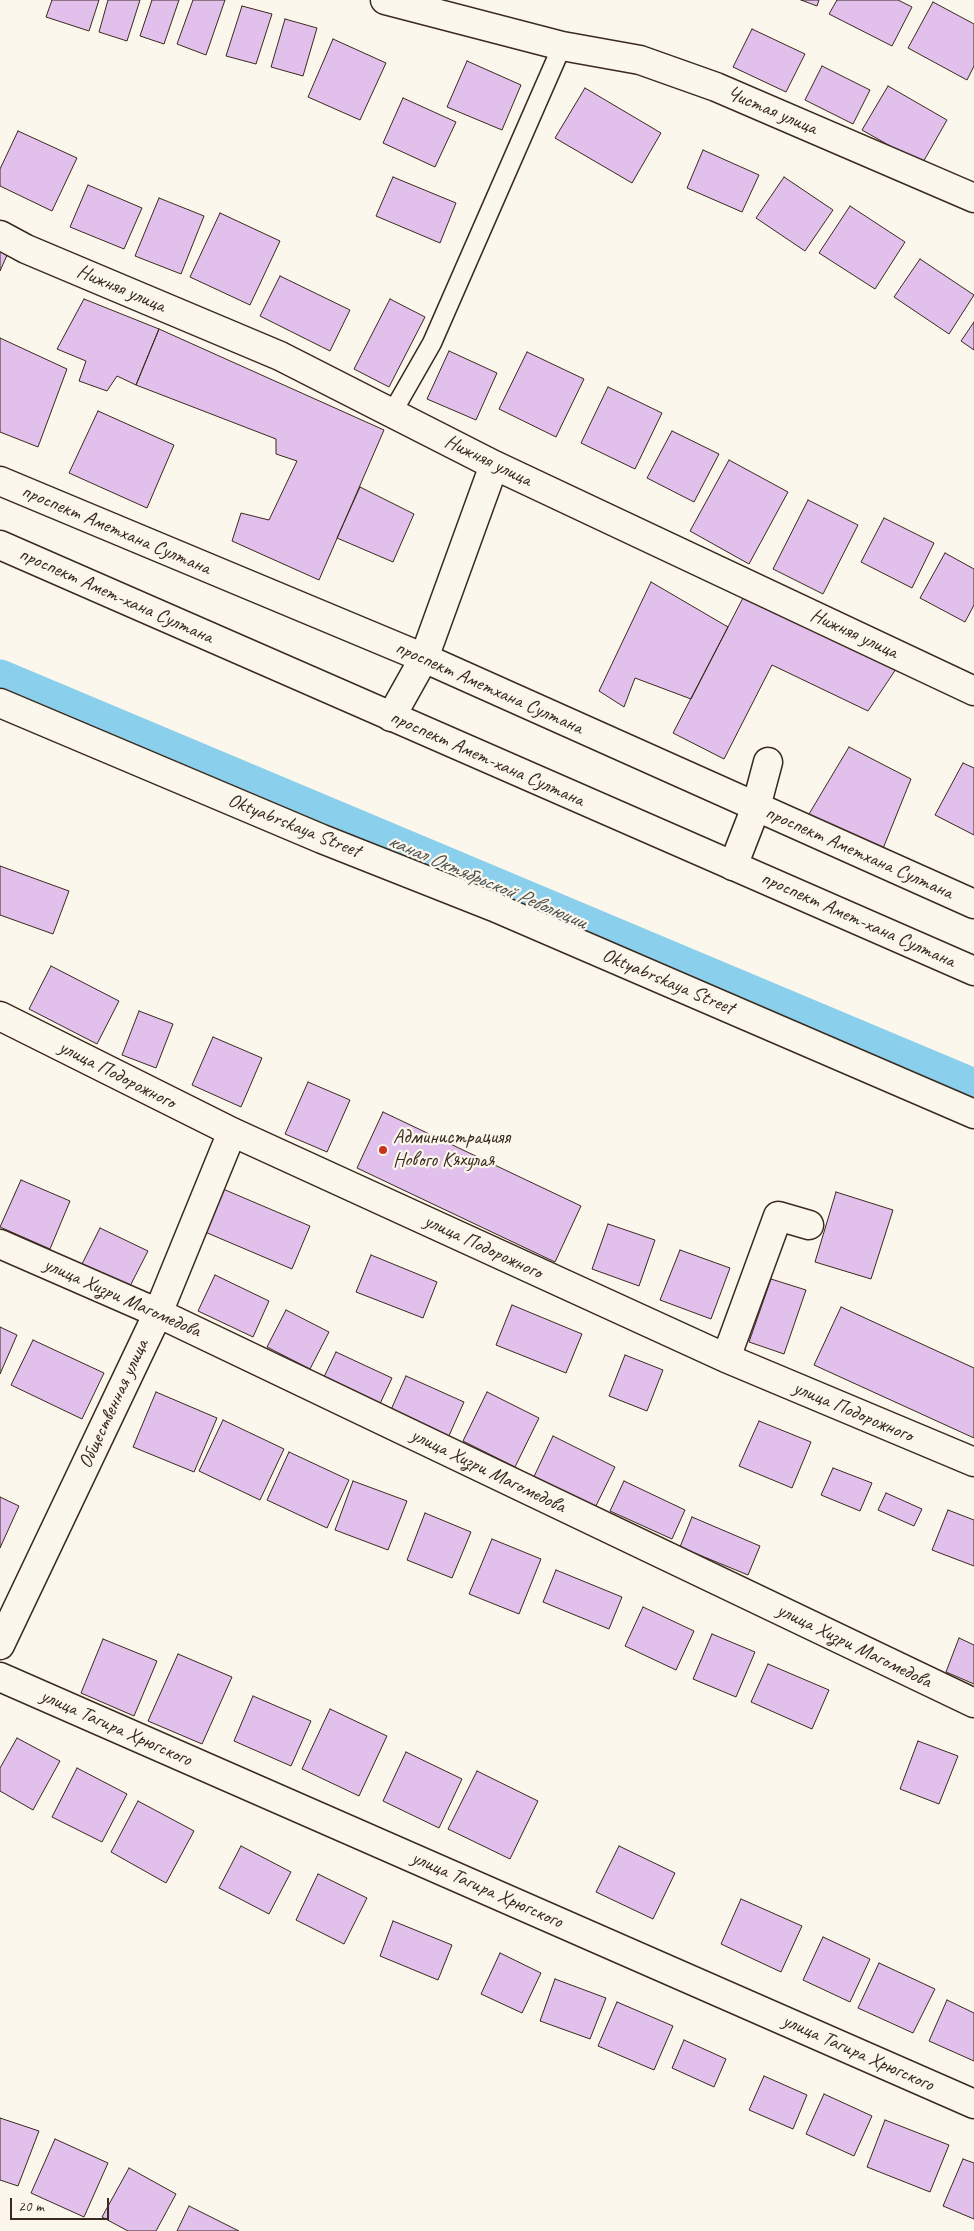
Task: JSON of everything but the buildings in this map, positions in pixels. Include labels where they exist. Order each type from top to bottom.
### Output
[{"type":"street","name":"Чистая улица","points":[[385,0],[562,46],[640,60],[716,87],[974,198]]},
{"type":"street","name":"Нижняя улица","points":[[0,236],[26,249],[280,356],[494,465],[974,691]]},
{"type":"street","points":[[391,717],[424,658],[494,465]]},
{"type":"street","name":"проспект Аметхана Султана","points":[[0,481],[424,658],[974,904]]},
{"type":"street","name":"проспект Амет-хана Султана","points":[[0,545],[974,971]]},
{"type":"street","name":"Oktyabrskaya Street","points":[[0,702],[322,839],[494,907],[974,1114]]},
{"type":"street","points":[[733,866],[756,807],[768,762]]},
{"type":"street","name":"улица Подорожного","points":[[0,1016],[232,1132],[726,1358],[974,1462]]},
{"type":"street","name":"Общественная улица","points":[[0,1645],[158,1313],[232,1132]]},
{"type":"street","points":[[726,1358],[778,1216],[809,1225]]},
{"type":"street","name":"улица Хизри Магомедова","points":[[0,1244],[158,1313],[974,1704]]},
{"type":"street","name":"улица Тагира Хрюгского","points":[[0,1677],[974,2104]]},
{"type":"lane","points":[[392,413],[432,343],[562,46]]},
{"type":"waterway","name":"канал Октябрьской Революции","points":[[0,677],[974,1086]]},
{"type":"place","name":"Администрацияя Нового Кяхулая","points":[[383,1150]]}]
